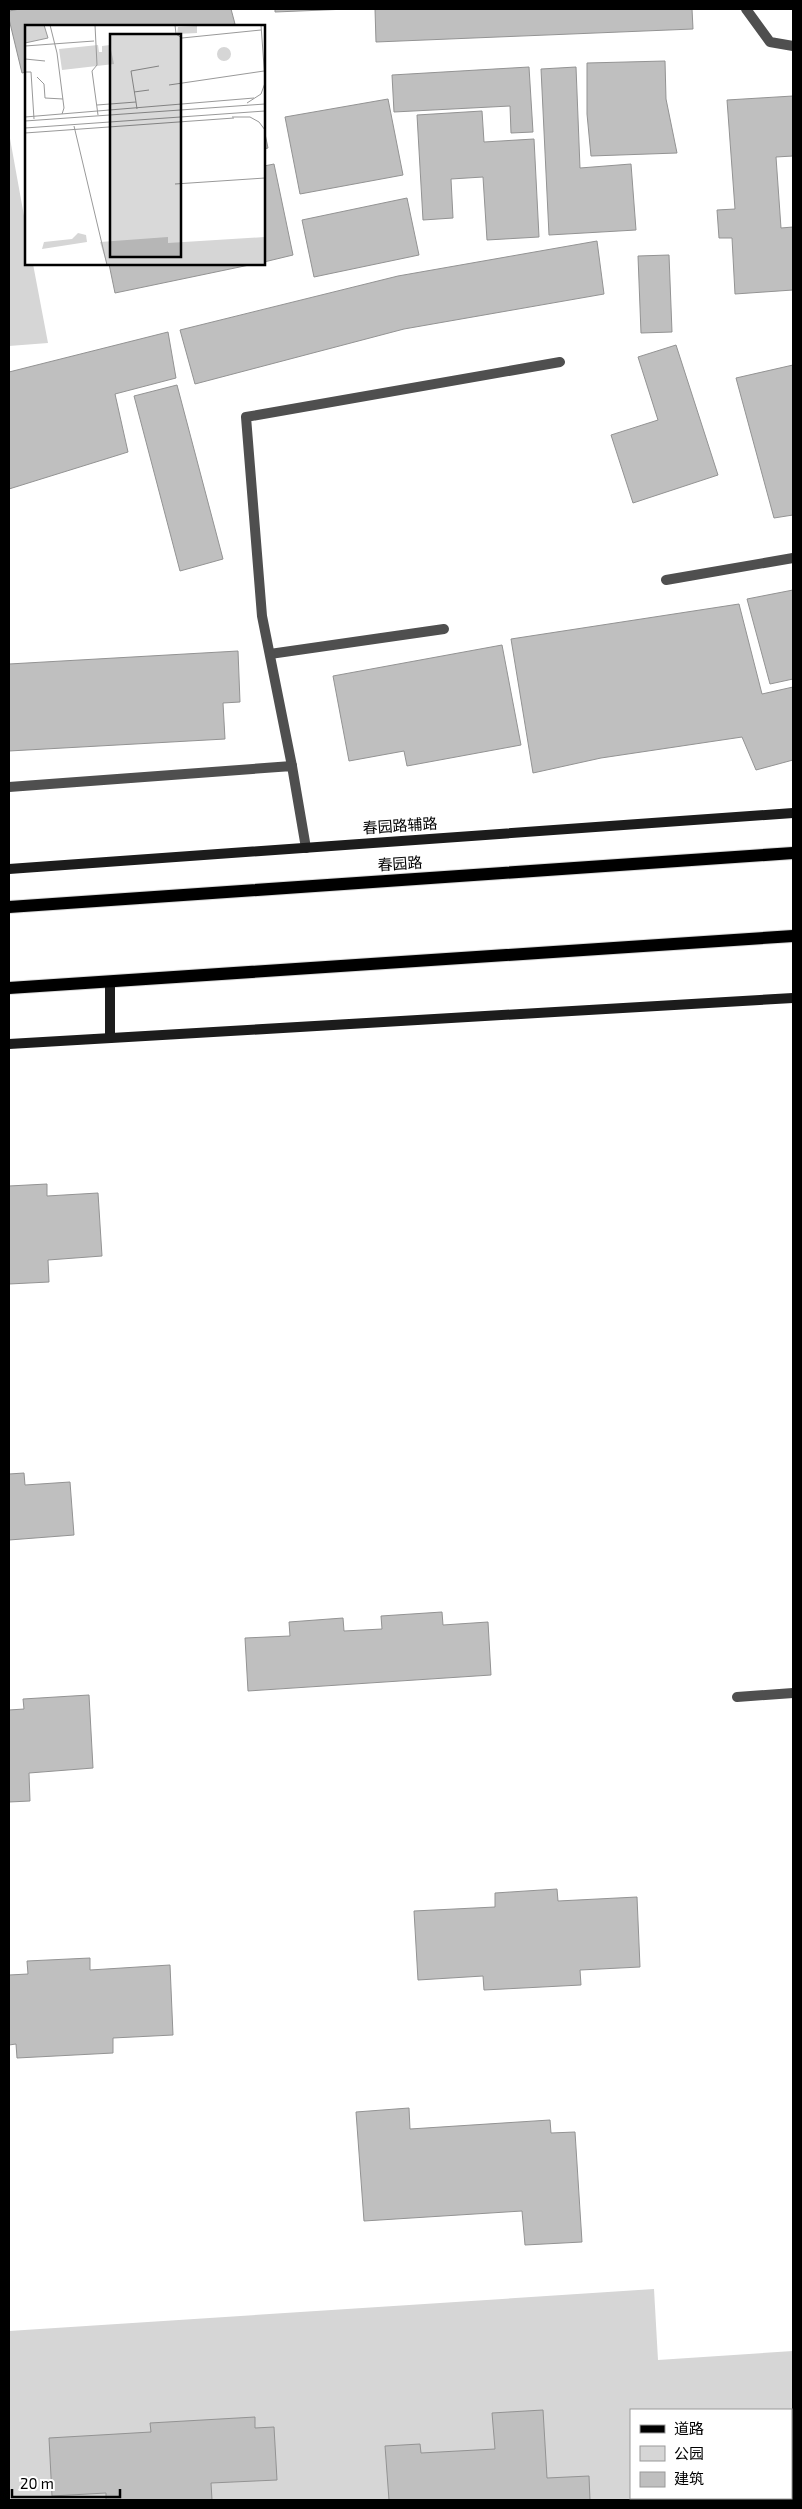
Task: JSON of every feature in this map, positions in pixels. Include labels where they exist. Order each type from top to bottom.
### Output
[{"type":"main road","name":"春园路","points":[[9,907],[793,854]]},
{"type":"main road","points":[[9,988],[793,936]]},
{"type":"street","points":[[746,9],[770,42],[793,46]]},
{"type":"street","points":[[306,848],[292,766],[262,616],[246,417],[560,362]]},
{"type":"street","points":[[666,580],[793,558]]},
{"type":"street","points":[[270,654],[444,629]]},
{"type":"street","points":[[9,787],[292,766]]},
{"type":"street","name":"春园路辅路","points":[[9,869],[793,813]]},
{"type":"street","points":[[110,981],[110,1038]]},
{"type":"street","points":[[9,1044],[793,998]]},
{"type":"street","points":[[737,1696],[793,1692]]},
{"type":"green space","points":[[9,133],[25,221],[25,265],[33,265],[48,343],[9,346]]},
{"type":"green space","points":[[654,2289],[658,2360],[793,2351],[793,2500],[9,2500],[9,2331]]},
{"type":"building","points":[[20,9],[231,9],[235,24],[25,25],[25,72],[22,73],[9,19],[9,11]]},
{"type":"building","points":[[275,9],[348,9],[275,12]]},
{"type":"building","points":[[375,9],[692,9],[693,29],[376,42]]},
{"type":"building","points":[[665,61],[666,99],[677,153],[591,156],[587,114],[587,63]]},
{"type":"building","points":[[529,67],[533,132],[511,133],[510,106],[394,112],[392,75]]},
{"type":"building","points":[[576,67],[580,168],[631,164],[636,230],[549,235],[541,69]]},
{"type":"building","points":[[793,96],[793,156],[776,157],[781,228],[793,227],[793,290],[735,294],[732,238],[719,238],[717,210],[735,209],[727,100]]},
{"type":"building","points":[[388,99],[403,175],[300,194],[285,117]]},
{"type":"building","points":[[482,111],[484,142],[534,139],[539,237],[487,240],[483,177],[451,179],[453,218],[423,220],[417,115]]},
{"type":"building","points":[[265,134],[268,148],[265,149]]},
{"type":"building","points":[[274,164],[293,255],[265,262],[265,166]]},
{"type":"building","points":[[407,198],[419,255],[314,277],[302,220]]},
{"type":"building","points":[[597,241],[604,294],[404,329],[195,384],[180,330],[398,276]]},
{"type":"building","points":[[669,255],[672,332],[641,333],[638,256]]},
{"type":"building","points":[[109,265],[249,265],[115,293]]},
{"type":"building","points":[[168,332],[176,378],[115,394],[128,452],[9,489],[9,372]]},
{"type":"building","points":[[676,345],[718,475],[633,503],[611,435],[658,420],[638,357]]},
{"type":"building","points":[[793,365],[793,515],[774,518],[736,378]]},
{"type":"building","points":[[177,385],[223,559],[180,571],[134,396]]},
{"type":"building","points":[[793,590],[793,679],[770,684],[747,599]]},
{"type":"building","points":[[739,604],[762,694],[793,687],[793,760],[756,770],[742,737],[601,758],[533,773],[511,639]]},
{"type":"building","points":[[502,645],[521,745],[407,766],[404,751],[349,761],[333,676]]},
{"type":"building","points":[[238,651],[240,702],[223,703],[225,739],[9,751],[9,664]]},
{"type":"building","points":[[47,1184],[47,1196],[98,1193],[102,1256],[48,1260],[49,1282],[9,1284],[9,1186]]},
{"type":"building","points":[[24,1473],[25,1485],[70,1482],[74,1535],[9,1540],[9,1474]]},
{"type":"building","points":[[442,1612],[443,1625],[488,1622],[491,1675],[248,1691],[245,1638],[290,1636],[289,1622],[343,1618],[344,1631],[382,1629],[381,1616]]},
{"type":"building","points":[[89,1695],[93,1768],[29,1773],[30,1801],[9,1802],[9,1710],[24,1709],[23,1699]]},
{"type":"building","points":[[557,1889],[558,1901],[637,1897],[640,1967],[580,1970],[581,1985],[484,1990],[483,1976],[418,1980],[414,1911],[495,1907],[495,1893]]},
{"type":"building","points":[[90,1958],[90,1970],[170,1965],[173,2035],[113,2038],[113,2053],[17,2058],[16,2044],[9,2045],[9,1975],[28,1974],[27,1961]]},
{"type":"building","points":[[409,2108],[410,2129],[550,2120],[551,2133],[575,2132],[582,2242],[525,2245],[522,2211],[364,2221],[356,2112]]},
{"type":"building","points":[[543,2410],[547,2478],[589,2476],[590,2500],[389,2500],[385,2446],[420,2444],[421,2453],[495,2449],[492,2413]]},
{"type":"building","points":[[255,2417],[255,2428],[274,2427],[277,2480],[211,2483],[212,2500],[106,2500],[106,2493],[52,2496],[49,2438],[151,2432],[150,2423]]},
{"type":"building","points":[[793,2425],[793,2484],[792,2484]]}]
